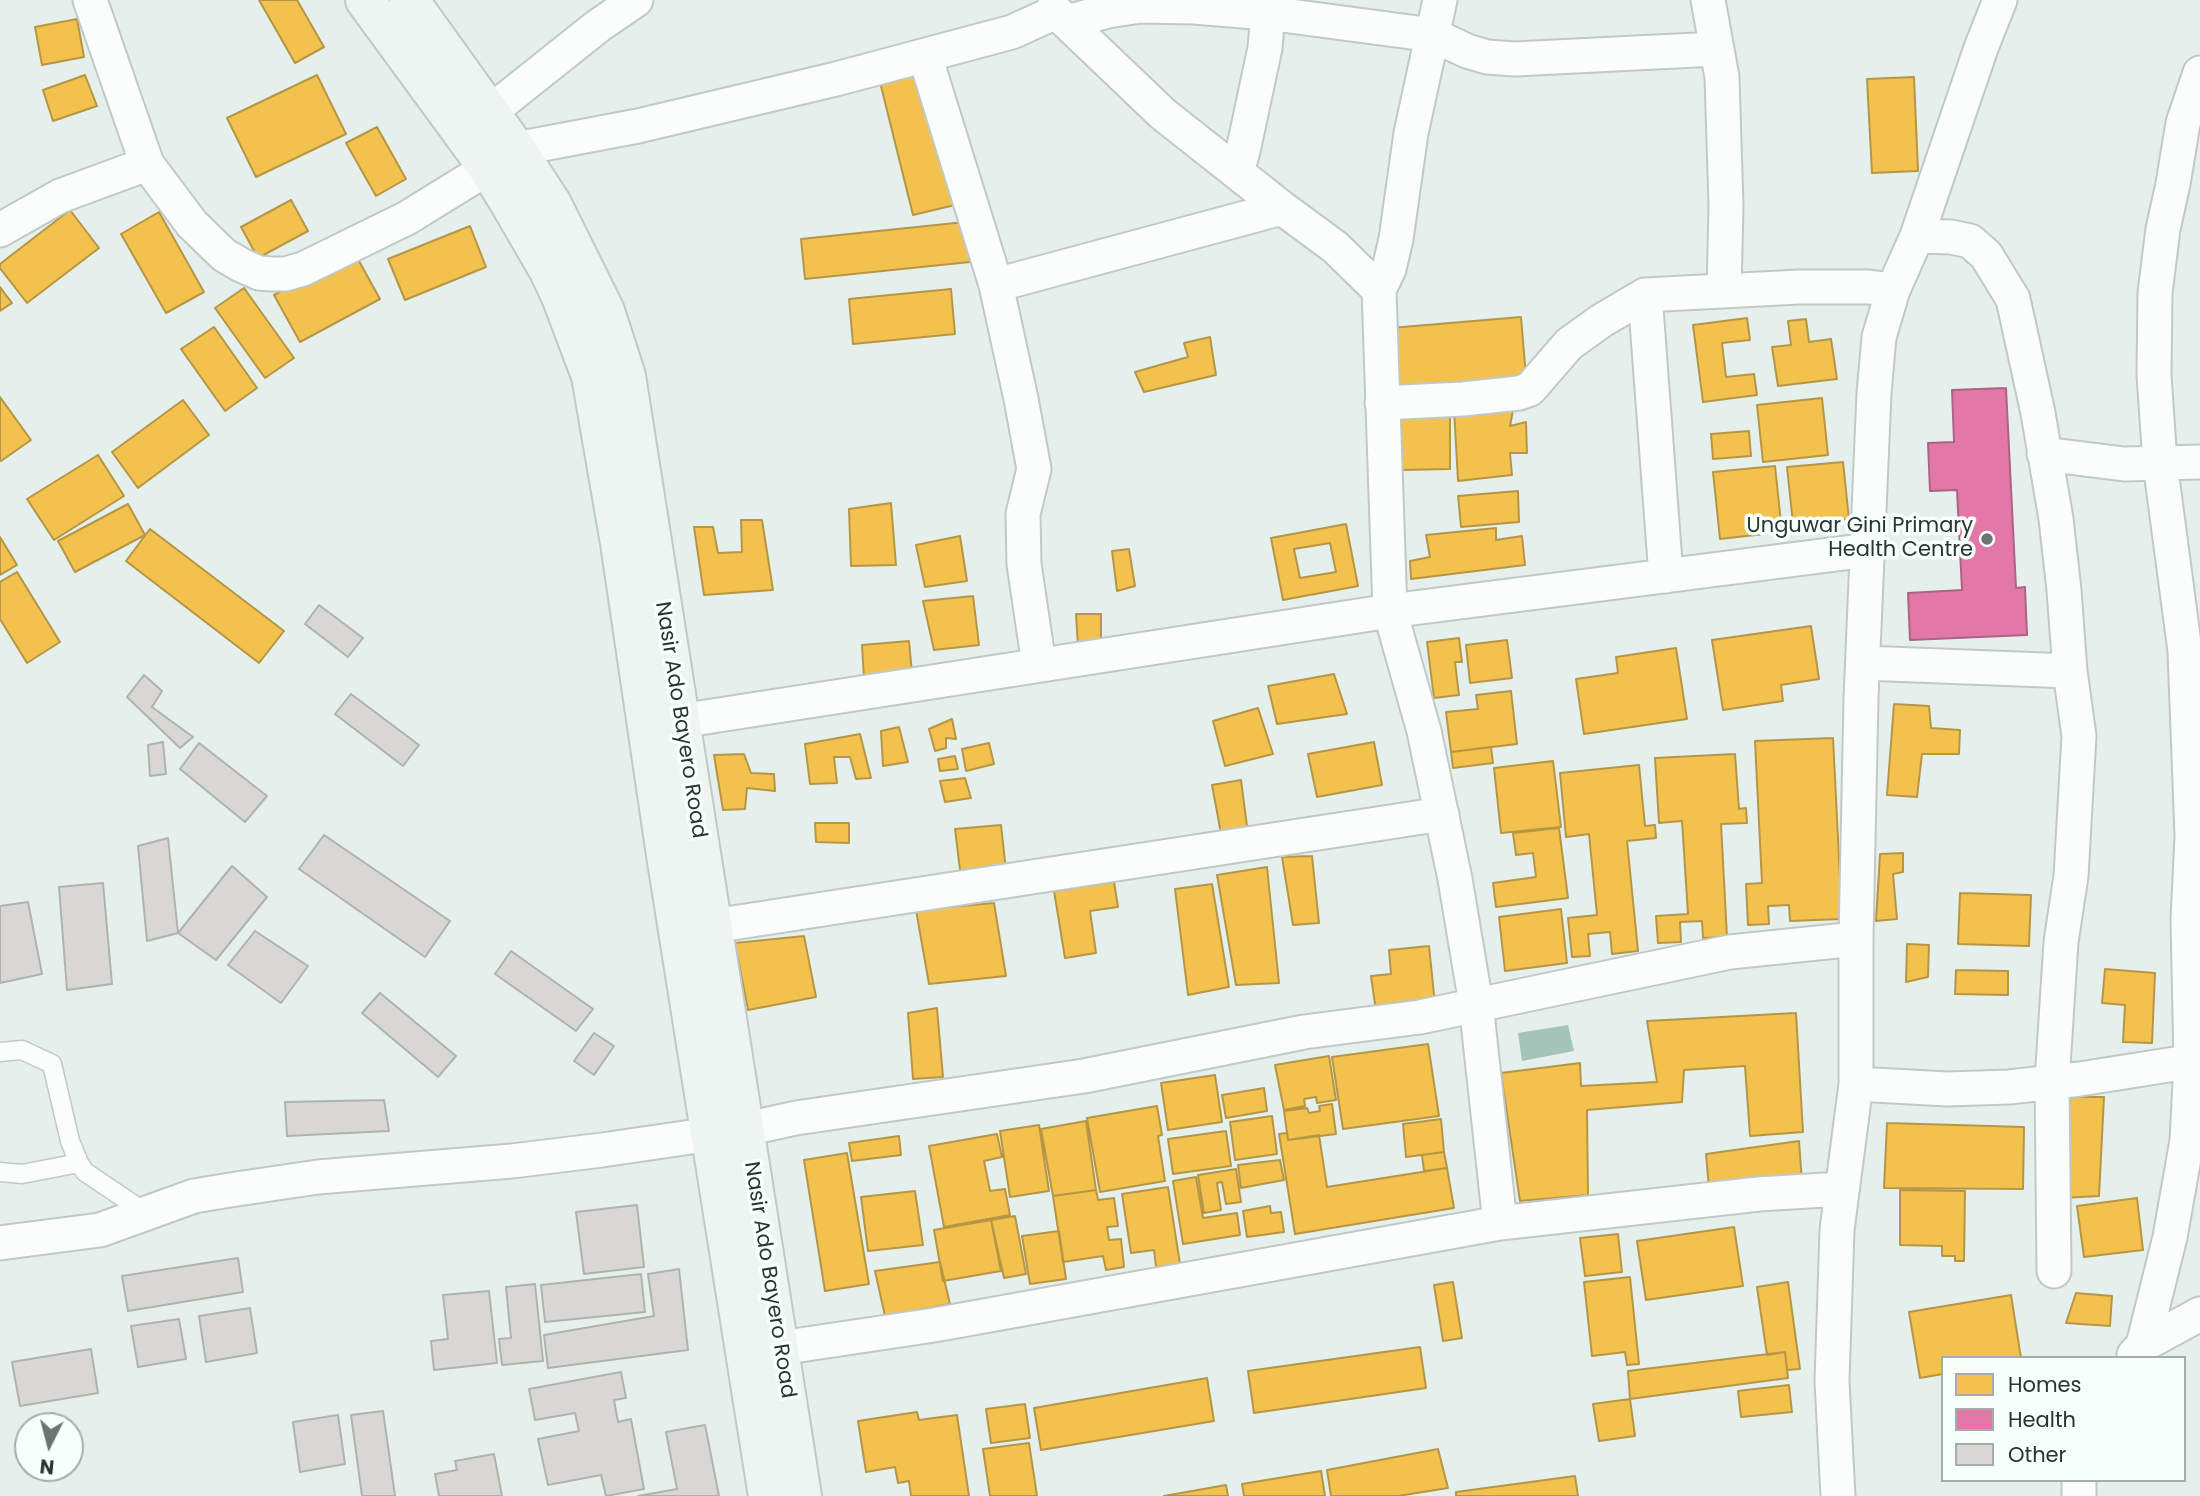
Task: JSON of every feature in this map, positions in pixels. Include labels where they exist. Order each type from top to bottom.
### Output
[{"type":"street","points":[[90,0],[147,164],[192,224],[224,255],[259,273],[271,274],[285,274],[303,269],[407,218],[502,158],[925,56],[1012,32],[1055,11],[1108,10],[1140,6],[1268,6],[1433,35],[1466,51],[1487,57],[1515,59],[1716,49]]},
{"type":"street","points":[[365,0],[502,158],[591,376],[622,556],[666,855],[728,1131],[768,1496]]},
{"type":"street","name":"Nasir Ado Bayero Road","points":[[409,0],[490,112],[502,158],[552,204],[605,312],[626,376],[713,926],[728,1131],[780,1348],[802,1496]]},
{"type":"street","points":[[490,112],[598,26],[636,0]]},
{"type":"street","points":[[1440,0],[1411,133],[1396,239],[1389,269],[1379,290],[1390,611],[1423,730],[1442,814],[1476,1004],[1500,1223]]},
{"type":"street","points":[[1707,0],[1722,77],[1726,206],[1724,292]]},
{"type":"street","points":[[1838,1496],[1832,1381],[1837,1230],[1856,1084],[1856,939],[1863,663],[1874,393],[1879,337],[1893,290],[1917,236],[2000,0]]},
{"type":"street","points":[[1237,172],[1265,48],[1268,6]]},
{"type":"street","points":[[1055,11],[1163,114],[1335,247],[1379,290]]},
{"type":"street","points":[[925,56],[996,285],[1021,399],[1034,469],[1023,514],[1023,539],[1024,564],[1039,665]]},
{"type":"street","points":[[2138,1351],[2170,1237],[2187,1141],[2196,1061],[2185,651],[2160,463],[2154,375],[2155,293],[2163,229],[2174,184],[2183,123],[2200,74]]},
{"type":"street","points":[[0,230],[60,196],[147,164]]},
{"type":"street","points":[[996,285],[1282,208]]},
{"type":"street","points":[[1917,236],[1951,237],[1970,241],[1986,255],[2013,299],[2038,413],[2061,566],[2070,671],[2079,736],[2071,876],[2061,942],[2052,1082],[2054,1272]]},
{"type":"street","points":[[1382,403],[1463,399],[1519,393],[1530,389],[1569,344],[1645,295],[1799,287],[1869,287],[1893,290]]},
{"type":"street","points":[[1645,295],[1667,576]]},
{"type":"street","points":[[2044,454],[2124,464],[2200,462]]},
{"type":"street","points":[[680,721],[1390,611],[1868,550]]},
{"type":"street","points":[[1863,663],[2070,671]]},
{"type":"street","points":[[713,926],[1442,814]]},
{"type":"street","points":[[0,1243],[100,1230],[194,1196],[318,1177],[512,1161],[602,1150],[796,1118],[1084,1076],[1304,1032],[1420,1017],[1730,953],[1856,939]]},
{"type":"street","points":[[1856,1084],[1947,1089],[2052,1082],[2196,1061]]},
{"type":"street","points":[[780,1348],[934,1325],[1500,1223],[1759,1194],[1841,1189]]},
{"type":"street","points":[[2138,1351],[2200,1314]]},
{"type":"lane","points":[[0,1052],[22,1050],[52,1063],[70,1141],[79,1163],[85,1172],[146,1213]]},
{"type":"lane","points":[[0,1172],[22,1174],[79,1163]]},
{"type":"shaded area","points":[[1568,1025],[1574,1051],[1522,1061],[1518,1033]]},
{"type":"building: Homes","points":[[259,0],[297,0],[324,47],[295,63]]},
{"type":"building: Homes","points":[[77,19],[84,57],[42,65],[35,27]]},
{"type":"building: Homes","points":[[924,63],[959,204],[913,215],[878,74]]},
{"type":"building: Homes","points":[[85,75],[97,106],[53,121],[43,90]]},
{"type":"building: Homes","points":[[317,75],[346,134],[256,177],[227,118]]},
{"type":"building: Homes","points":[[1914,77],[1918,171],[1872,173],[1867,79]]},
{"type":"building: Homes","points":[[377,127],[406,179],[376,196],[346,143]]},
{"type":"building: Homes","points":[[291,200],[308,231],[258,258],[241,227]]},
{"type":"building: Homes","points":[[70,210],[99,248],[27,303],[0,268],[0,264]]},
{"type":"building: Homes","points":[[159,212],[204,292],[166,313],[121,234]]},
{"type":"building: Homes","points":[[965,222],[970,262],[805,279],[801,239]]},
{"type":"building: Homes","points":[[470,226],[486,267],[405,300],[388,259]]},
{"type":"building: Homes","points":[[354,252],[380,299],[300,342],[274,295]]},
{"type":"building: Homes","points":[[0,287],[12,303],[0,311]]},
{"type":"building: Homes","points":[[244,288],[294,358],[265,378],[215,308]]},
{"type":"building: Homes","points":[[951,289],[955,334],[853,344],[849,299]]},
{"type":"building: Homes","points":[[1521,317],[1527,389],[1397,399],[1391,328]]},
{"type":"building: Homes","points":[[1747,318],[1750,340],[1722,343],[1726,377],[1754,374],[1757,395],[1703,402],[1693,325]]},
{"type":"building: Homes","points":[[1806,319],[1809,342],[1831,339],[1837,379],[1778,386],[1772,347],[1791,345],[1788,321]]},
{"type":"building: Homes","points":[[214,327],[257,388],[225,411],[181,349]]},
{"type":"building: Homes","points":[[1210,337],[1216,375],[1144,392],[1135,372],[1188,357],[1184,343]]},
{"type":"building: Homes","points":[[0,397],[31,440],[1,461],[0,460]]},
{"type":"building: Homes","points":[[1822,398],[1828,455],[1763,462],[1757,405]]},
{"type":"building: Homes","points":[[183,400],[209,435],[138,488],[112,452]]},
{"type":"building: Homes","points":[[1514,405],[1510,426],[1526,422],[1527,453],[1510,453],[1512,475],[1458,481],[1454,409]]},
{"type":"building: Homes","points":[[1385,411],[1450,417],[1450,469],[1401,470]]},
{"type":"building: Homes","points":[[1749,431],[1751,456],[1713,459],[1711,434]]},
{"type":"building: Homes","points":[[98,455],[124,496],[54,540],[27,499]]},
{"type":"building: Homes","points":[[1843,462],[1849,519],[1793,524],[1787,467]]},
{"type":"building: Homes","points":[[1775,466],[1782,532],[1720,539],[1713,472]]},
{"type":"building: Homes","points":[[1518,491],[1519,522],[1461,527],[1458,496]]},
{"type":"building: Homes","points":[[891,503],[896,565],[851,566],[849,509]]},
{"type":"building: Homes","points":[[128,504],[145,535],[75,572],[58,541]]},
{"type":"building: Homes","points":[[741,520],[762,520],[773,590],[704,595],[694,527],[713,527],[718,553],[742,552]]},
{"type":"building: Homes","points":[[1346,524],[1358,586],[1283,600],[1271,538]],"holes":[[[1330,543],[1336,572],[1300,578],[1294,549]]]},
{"type":"building: Homes","points":[[1496,528],[1496,540],[1522,536],[1525,565],[1411,579],[1410,561],[1430,557],[1426,535]]},
{"type":"building: Homes","points":[[150,529],[284,631],[259,663],[126,561]]},
{"type":"building: Homes","points":[[960,536],[967,581],[925,587],[916,545]]},
{"type":"building: Homes","points":[[0,537],[17,565],[0,575]]},
{"type":"building: Homes","points":[[1129,549],[1135,586],[1117,591],[1112,551]]},
{"type":"building: Homes","points":[[17,572],[60,642],[27,663],[0,619],[0,582]]},
{"type":"building: Homes","points":[[973,596],[979,645],[934,650],[923,601]]},
{"type":"building: Homes","points":[[1076,614],[1101,614],[1101,644],[1078,646]]},
{"type":"building: Homes","points":[[1811,626],[1819,679],[1781,685],[1783,701],[1723,710],[1712,640]]},
{"type":"building: Homes","points":[[1459,638],[1462,662],[1455,662],[1459,695],[1434,698],[1427,642]]},
{"type":"building: Homes","points":[[1507,640],[1512,678],[1470,683],[1466,645]]},
{"type":"building: Homes","points":[[909,641],[912,673],[864,679],[862,645]]},
{"type":"building: Homes","points":[[1676,648],[1687,719],[1584,734],[1576,679],[1618,673],[1616,657]]},
{"type":"building: Homes","points":[[1334,674],[1347,714],[1277,724],[1268,686]]},
{"type":"building: Homes","points":[[1511,691],[1517,744],[1451,752],[1446,712],[1478,709],[1476,695]]},
{"type":"building: Homes","points":[[1894,704],[1929,706],[1931,728],[1960,730],[1959,754],[1922,754],[1917,797],[1887,795]]},
{"type":"building: Homes","points":[[1258,708],[1273,754],[1225,766],[1213,721]]},
{"type":"building: Homes","points":[[952,719],[956,739],[946,738],[946,748],[935,751],[929,729]]},
{"type":"building: Homes","points":[[899,727],[908,762],[883,766],[881,731]]},
{"type":"building: Homes","points":[[860,734],[871,778],[856,779],[850,757],[834,757],[837,783],[810,784],[805,744]]},
{"type":"building: Homes","points":[[1833,738],[1842,919],[1790,921],[1789,905],[1768,906],[1769,924],[1748,925],[1746,884],[1762,883],[1755,741]]},
{"type":"building: Homes","points":[[1374,742],[1382,785],[1317,797],[1308,754]]},
{"type":"building: Homes","points":[[989,743],[994,764],[966,771],[962,749]]},
{"type":"building: Homes","points":[[1491,747],[1493,763],[1453,768],[1451,752]]},
{"type":"building: Homes","points":[[744,754],[751,773],[774,774],[775,791],[747,788],[745,809],[723,810],[714,755]]},
{"type":"building: Homes","points":[[1735,754],[1739,809],[1746,808],[1747,823],[1721,824],[1727,937],[1703,938],[1702,921],[1680,922],[1681,942],[1658,943],[1656,916],[1688,914],[1682,821],[1659,823],[1655,758]]},
{"type":"building: Homes","points":[[955,756],[958,769],[940,771],[938,759]]},
{"type":"building: Homes","points":[[1553,761],[1561,827],[1501,833],[1494,768]]},
{"type":"building: Homes","points":[[1639,765],[1645,826],[1655,825],[1656,838],[1627,841],[1638,951],[1612,954],[1610,932],[1588,934],[1590,956],[1572,957],[1568,918],[1597,915],[1589,834],[1566,837],[1560,773]]},
{"type":"building: Homes","points":[[965,778],[971,798],[945,802],[940,781]]},
{"type":"building: Homes","points":[[1241,780],[1248,834],[1222,839],[1212,785]]},
{"type":"building: Homes","points":[[815,823],[849,823],[849,843],[816,842]]},
{"type":"building: Homes","points":[[1001,825],[1006,870],[961,878],[955,829]]},
{"type":"building: Homes","points":[[1559,828],[1568,898],[1496,907],[1493,883],[1536,877],[1533,853],[1516,855],[1513,833]]},
{"type":"building: Homes","points":[[1903,853],[1903,872],[1893,874],[1897,919],[1876,921],[1880,854]]},
{"type":"building: Homes","points":[[1312,856],[1319,923],[1293,925],[1282,857]]},
{"type":"building: Homes","points":[[1267,867],[1279,983],[1236,985],[1217,875]]},
{"type":"building: Homes","points":[[1114,882],[1118,907],[1090,911],[1096,953],[1065,958],[1054,891]]},
{"type":"building: Homes","points":[[1212,884],[1229,987],[1188,995],[1175,889]]},
{"type":"building: Homes","points":[[1960,893],[2031,895],[2029,946],[1958,944]]},
{"type":"building: Homes","points":[[994,903],[1006,976],[929,984],[916,910]]},
{"type":"building: Homes","points":[[1561,909],[1567,963],[1505,971],[1499,917]]},
{"type":"building: Homes","points":[[804,936],[816,997],[748,1010],[735,943]]},
{"type":"building: Homes","points":[[1907,944],[1929,945],[1928,977],[1906,982]]},
{"type":"building: Homes","points":[[1429,946],[1435,1004],[1376,1011],[1371,976],[1391,974],[1389,950]]},
{"type":"building: Homes","points":[[2105,969],[2155,973],[2152,1043],[2123,1042],[2125,1005],[2102,1003]]},
{"type":"building: Homes","points":[[1956,970],[2008,971],[2008,995],[1955,994]]},
{"type":"building: Homes","points":[[937,1008],[943,1077],[913,1079],[908,1013]]},
{"type":"building: Homes","points":[[1796,1013],[1803,1132],[1750,1136],[1745,1066],[1684,1070],[1682,1102],[1587,1110],[1588,1195],[1520,1201],[1501,1073],[1580,1063],[1581,1086],[1657,1082],[1647,1021]]},
{"type":"building: Homes","points":[[1428,1044],[1439,1116],[1343,1129],[1332,1057]]},
{"type":"building: Homes","points":[[1329,1056],[1336,1100],[1317,1103],[1316,1097],[1304,1099],[1305,1106],[1284,1110],[1275,1065]]},
{"type":"building: Homes","points":[[1215,1075],[1222,1122],[1168,1130],[1161,1083]]},
{"type":"building: Homes","points":[[1264,1088],[1267,1111],[1226,1118],[1222,1095]]},
{"type":"building: Homes","points":[[2070,1097],[2104,1097],[2099,1196],[2064,1198]]},
{"type":"building: Homes","points":[[1332,1104],[1336,1134],[1288,1140],[1284,1111],[1307,1108],[1309,1113],[1320,1111],[1319,1106]]},
{"type":"building: Homes","points":[[1157,1106],[1162,1135],[1158,1136],[1165,1181],[1100,1192],[1087,1118]]},
{"type":"building: Homes","points":[[1272,1116],[1277,1154],[1235,1160],[1230,1122]]},
{"type":"building: Homes","points":[[1441,1119],[1444,1152],[1406,1157],[1403,1124]]},
{"type":"building: Homes","points":[[1086,1121],[1096,1190],[1053,1196],[1041,1129]]},
{"type":"building: Homes","points":[[1887,1123],[2024,1127],[2023,1189],[1884,1188]]},
{"type":"building: Homes","points":[[1039,1125],[1049,1191],[1010,1197],[1000,1131]]},
{"type":"building: Homes","points":[[1226,1131],[1231,1166],[1173,1174],[1168,1139]]},
{"type":"building: Homes","points":[[1287,1133],[1288,1140],[1319,1135],[1327,1187],[1447,1168],[1454,1208],[1295,1234],[1279,1134]]},
{"type":"building: Homes","points":[[997,1134],[1002,1157],[984,1161],[990,1191],[1005,1189],[1010,1215],[944,1227],[929,1146]]},
{"type":"building: Homes","points":[[899,1136],[901,1155],[852,1161],[849,1143]]},
{"type":"building: Homes","points":[[1799,1141],[1802,1182],[1710,1200],[1706,1154]]},
{"type":"building: Homes","points":[[1444,1152],[1447,1168],[1424,1171],[1422,1155]]},
{"type":"building: Homes","points":[[847,1153],[869,1284],[825,1291],[804,1160]]},
{"type":"building: Homes","points":[[1280,1160],[1284,1180],[1241,1188],[1238,1165]]},
{"type":"building: Homes","points":[[1236,1169],[1241,1202],[1226,1204],[1222,1182],[1217,1183],[1221,1210],[1204,1213],[1198,1175]]},
{"type":"building: Homes","points":[[1196,1177],[1203,1218],[1237,1213],[1240,1235],[1183,1244],[1173,1181]]},
{"type":"building: Homes","points":[[1168,1187],[1180,1264],[1156,1267],[1154,1250],[1131,1253],[1122,1194]]},
{"type":"building: Homes","points":[[1096,1190],[1098,1200],[1114,1198],[1118,1226],[1107,1227],[1109,1240],[1121,1239],[1124,1267],[1106,1270],[1103,1256],[1063,1262],[1053,1196]]},
{"type":"building: Homes","points":[[1900,1190],[1965,1191],[1964,1261],[1955,1261],[1955,1256],[1942,1256],[1942,1246],[1900,1245]]},
{"type":"building: Homes","points":[[915,1191],[923,1245],[868,1251],[861,1197]]},
{"type":"building: Homes","points":[[2137,1198],[2143,1250],[2084,1257],[2077,1206]]},
{"type":"building: Homes","points":[[1270,1206],[1271,1213],[1281,1212],[1284,1232],[1247,1237],[1243,1211]]},
{"type":"building: Homes","points":[[1015,1216],[1026,1274],[1004,1278],[991,1220]]},
{"type":"building: Homes","points":[[991,1220],[1001,1271],[943,1281],[934,1230]]},
{"type":"building: Homes","points":[[1734,1227],[1743,1286],[1646,1300],[1637,1241]]},
{"type":"building: Homes","points":[[1059,1231],[1066,1279],[1030,1284],[1022,1236]]},
{"type":"building: Homes","points":[[1618,1234],[1622,1272],[1585,1276],[1580,1238]]},
{"type":"building: Homes","points":[[940,1262],[950,1304],[885,1316],[875,1271]]},
{"type":"building: Homes","points":[[1630,1277],[1639,1364],[1627,1365],[1625,1352],[1592,1356],[1584,1282]]},
{"type":"building: Homes","points":[[1453,1282],[1462,1338],[1443,1341],[1434,1285]]},
{"type":"building: Homes","points":[[1788,1282],[1800,1369],[1787,1370],[1785,1352],[1767,1355],[1757,1287]]},
{"type":"building: Homes","points":[[2076,1293],[2112,1296],[2110,1326],[2066,1323]]},
{"type":"building: Homes","points":[[2011,1295],[2021,1356],[1941,1356],[1941,1374],[1920,1378],[1909,1312]]},
{"type":"building: Homes","points":[[1420,1347],[1426,1388],[1254,1413],[1248,1371]]},
{"type":"building: Homes","points":[[1785,1352],[1788,1378],[1630,1399],[1628,1371]]},
{"type":"building: Homes","points":[[1207,1378],[1214,1421],[1041,1450],[1034,1408]]},
{"type":"building: Homes","points":[[1789,1385],[1792,1412],[1741,1417],[1738,1391]]},
{"type":"building: Homes","points":[[1630,1399],[1635,1436],[1599,1441],[1593,1404]]},
{"type":"building: Homes","points":[[1025,1404],[1030,1438],[991,1443],[986,1409]]},
{"type":"building: Homes","points":[[917,1412],[919,1420],[957,1415],[969,1496],[911,1496],[909,1481],[898,1483],[895,1467],[866,1472],[858,1421]]},
{"type":"building: Homes","points":[[1029,1443],[1037,1496],[990,1496],[983,1449]]},
{"type":"building: Homes","points":[[1438,1449],[1448,1488],[1398,1496],[1331,1496],[1327,1470]]},
{"type":"building: Homes","points":[[1321,1471],[1325,1496],[1244,1496],[1242,1484]]},
{"type":"building: Homes","points":[[1575,1476],[1578,1496],[1456,1496],[1456,1492]]},
{"type":"building: Homes","points":[[1226,1485],[1228,1496],[1164,1496]]},
{"type":"building: Health","name":"Unguwar Gini Primary Health Centre","points":[[2006,388],[2016,588],[2025,587],[2027,635],[1910,640],[1908,593],[1962,590],[1957,490],[1930,491],[1928,443],[1954,442],[1952,390]]},
{"type":"building: Other","points":[[319,605],[363,638],[348,657],[305,624]]},
{"type":"building: Other","points":[[144,675],[162,691],[152,707],[193,737],[180,748],[127,697]]},
{"type":"building: Other","points":[[351,694],[419,745],[403,766],[335,714]]},
{"type":"building: Other","points":[[163,742],[166,774],[150,776],[148,745]]},
{"type":"building: Other","points":[[199,743],[267,796],[245,822],[180,769]]},
{"type":"building: Other","points":[[324,835],[450,921],[425,957],[299,869]]},
{"type":"building: Other","points":[[168,838],[178,933],[147,941],[138,846]]},
{"type":"building: Other","points":[[232,866],[267,897],[216,960],[178,933]]},
{"type":"building: Other","points":[[103,883],[112,984],[67,990],[59,887]]},
{"type":"building: Other","points":[[28,902],[42,974],[0,983],[0,906]]},
{"type":"building: Other","points":[[255,931],[308,966],[281,1003],[228,965]]},
{"type":"building: Other","points":[[511,951],[593,1009],[576,1031],[495,974]]},
{"type":"building: Other","points":[[380,993],[456,1056],[438,1077],[362,1013]]},
{"type":"building: Other","points":[[594,1033],[614,1046],[594,1075],[574,1061]]},
{"type":"building: Other","points":[[384,1100],[389,1131],[287,1136],[285,1102]]},
{"type":"building: Other","points":[[637,1205],[644,1267],[584,1274],[576,1212]]},
{"type":"building: Other","points":[[238,1258],[243,1292],[128,1311],[122,1276]]},
{"type":"building: Other","points":[[679,1269],[688,1350],[548,1368],[544,1335],[654,1316],[648,1274]]},
{"type":"building: Other","points":[[641,1274],[645,1312],[545,1322],[541,1285]]},
{"type":"building: Other","points":[[535,1284],[543,1361],[502,1365],[499,1339],[511,1338],[506,1287]]},
{"type":"building: Other","points":[[489,1291],[497,1363],[434,1370],[431,1341],[448,1339],[443,1295]]},
{"type":"building: Other","points":[[250,1308],[257,1353],[206,1362],[199,1316]]},
{"type":"building: Other","points":[[179,1319],[186,1359],[138,1367],[131,1326]]},
{"type":"building: Other","points":[[91,1349],[98,1393],[20,1406],[12,1362]]},
{"type":"building: Other","points":[[621,1372],[626,1398],[614,1400],[618,1422],[631,1419],[644,1489],[606,1496],[601,1475],[548,1485],[538,1439],[579,1431],[575,1413],[535,1420],[529,1389]]},
{"type":"building: Other","points":[[383,1411],[395,1496],[362,1496],[351,1415]]},
{"type":"building: Other","points":[[338,1415],[345,1464],[300,1472],[293,1422]]},
{"type":"building: Other","points":[[705,1425],[719,1496],[638,1496],[677,1489],[666,1432]]},
{"type":"building: Other","points":[[494,1454],[502,1496],[439,1496],[435,1474],[457,1470],[455,1461]]},
{"type":"place","name":"Unguwar Gini Primary Health Centre","points":[[1987,539]]}]
